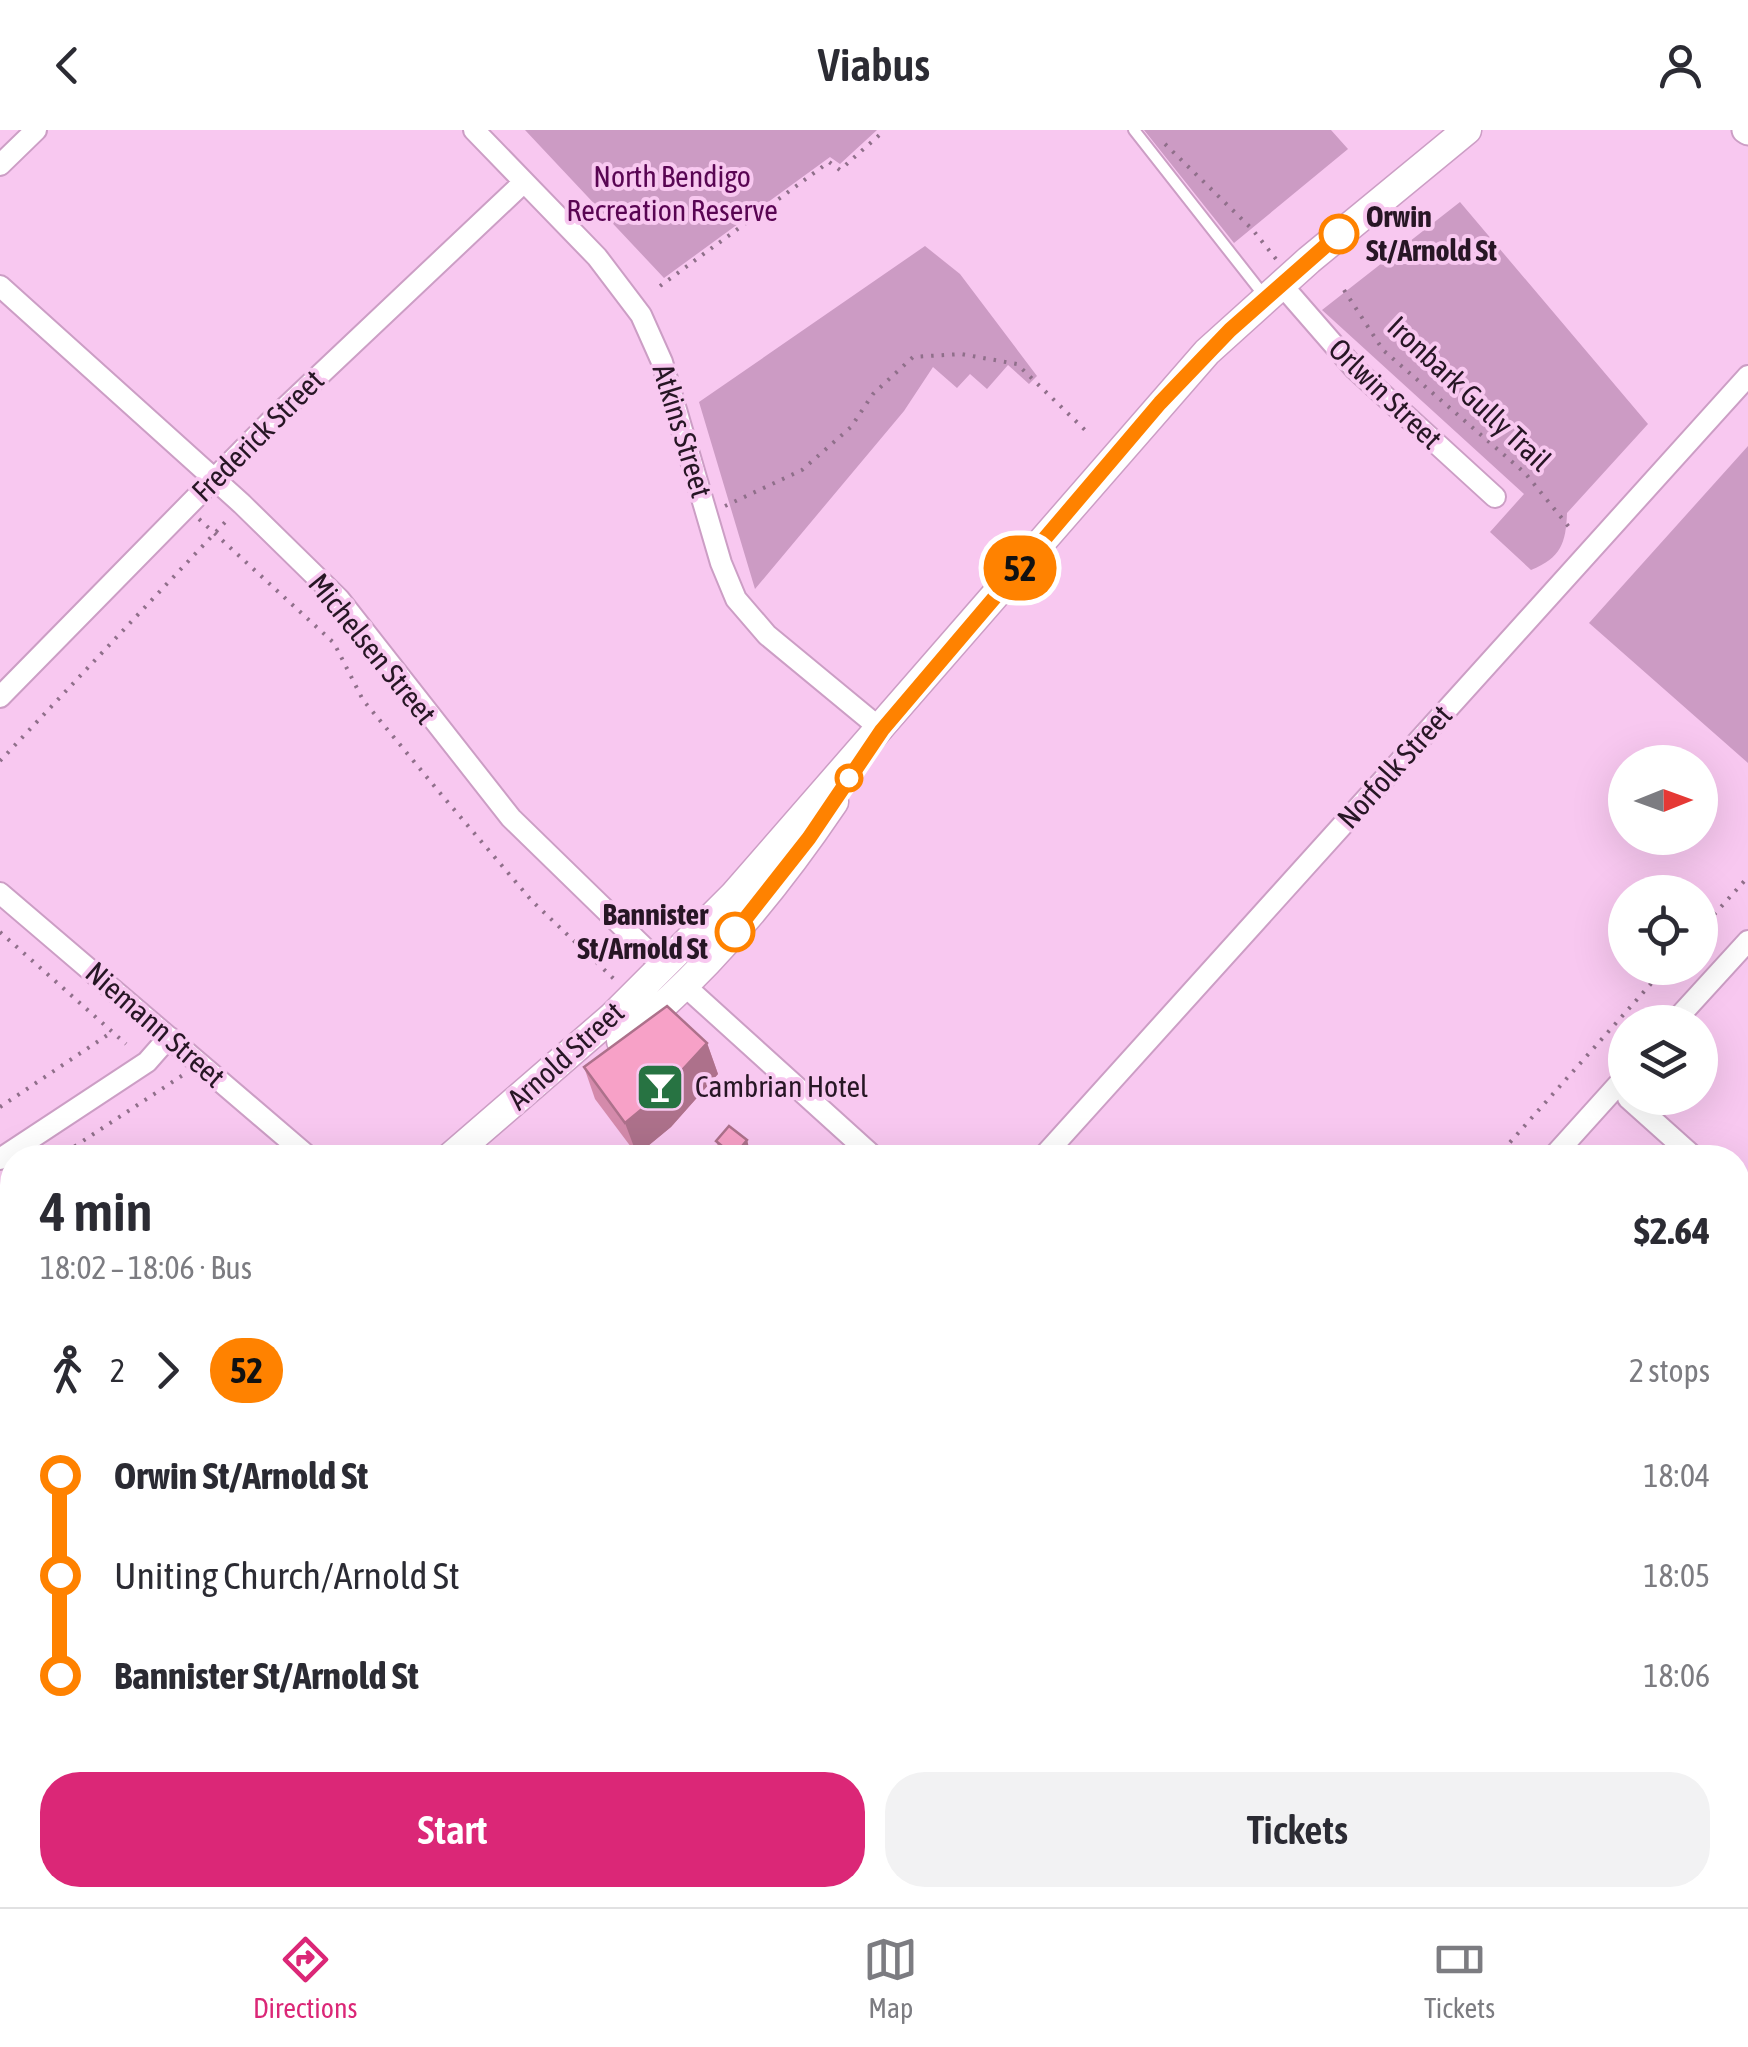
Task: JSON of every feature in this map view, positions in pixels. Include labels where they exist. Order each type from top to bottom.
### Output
[{"type":"main road","name":"Arnold Street","points":[[465,1145],[664,966],[882,730],[1160,403],[1279,286],[1466,130]]},
{"type":"main road","name":"Arnold Street","points":[[497,1120],[616,1045],[684,986],[796,856],[882,730]]},
{"type":"main road","name":"Michelsen Street","points":[[664,966],[684,986]]},
{"type":"street","points":[[0,165],[36,130]]},
{"type":"street","name":"Atkins Street","points":[[474,130],[597,257],[641,315],[662,362],[728,582],[745,612],[882,730]]},
{"type":"street","name":"Frederick Street","points":[[0,697],[213,478],[524,182]]},
{"type":"street","name":"Michelsen Street","points":[[0,286],[213,478],[338,599],[510,818],[664,966]]},
{"type":"street","name":"Orlwin Street","points":[[1279,286],[1364,378],[1496,497]]},
{"type":"street","name":"Norfolk Street","points":[[1054,1145],[1748,376]]},
{"type":"street","name":"Niemann Street","points":[[0,893],[295,1145]]},
{"type":"street","points":[[1690,1005],[1748,941]]},
{"type":"street","points":[[684,986],[861,1145]]},
{"type":"street","points":[[21,1145],[147,1062],[169,1037]]},
{"type":"street","points":[[1566,1145],[1608,1104]]},
{"type":"street","points":[[1651,1115],[1682,1145]]},
{"type":"lane","points":[[1134,130],[1279,286]]},
{"type":"path","points":[[660,286],[828,162],[840,170],[885,130]]},
{"type":"path","points":[[1164,142],[1252,229],[1279,286]]},
{"type":"path","name":"Ironbark Gully Trail","points":[[1344,290],[1383,350],[1525,472],[1569,527]]},
{"type":"path","points":[[706,513],[802,470],[851,426],[873,394],[914,357],[962,354],[1016,364],[1084,430]]},
{"type":"path","points":[[0,761],[229,518]]},
{"type":"path","points":[[199,519],[334,643],[363,700],[463,820],[532,900],[623,986]]},
{"type":"path","points":[[1718,910],[1748,877]]},
{"type":"path","points":[[0,932],[126,1044]]},
{"type":"path","points":[[1508,1145],[1650,985]]},
{"type":"path","points":[[0,1107],[112,1032]]},
{"type":"path","points":[[78,1145],[201,1064]]},
{"type":"path","points":[[160,1073],[171,1083]]},
{"type":"green space","name":"North Bendigo Recreation Reserve","points":[[525,130],[877,130],[840,164],[830,157],[664,278]]},
{"type":"green space","points":[[1144,130],[1331,130],[1348,149],[1234,243]]},
{"type":"green space","points":[[1460,202],[1648,424],[1567,513],[1563,541],[1555,555],[1531,570],[1490,532],[1524,494],[1322,310]]},
{"type":"green space","points":[[925,246],[960,274],[1037,376],[1029,384],[1008,365],[987,389],[970,374],[957,388],[933,367],[904,411],[755,589],[699,402]]},
{"type":"green space","points":[[1748,446],[1748,763],[1589,623]]},
{"type":"building","points":[[667,1006],[707,1043],[659,1095],[625,1123],[584,1067]]},
{"type":"building","points":[[729,1126],[747,1140],[743,1145],[721,1145],[716,1141]]},
{"type":"bus line","name":"52","points":[[735,932],[796,856],[882,730],[1185,374],[1339,234]]},
{"type":"place","name":"Orwin St/Arnold St","points":[[1339,234]]},
{"type":"place","name":"Bannister St/Arnold St","points":[[735,932]]},
{"type":"place","name":"Cambrian Hotel","points":[[660,1087]]}]
